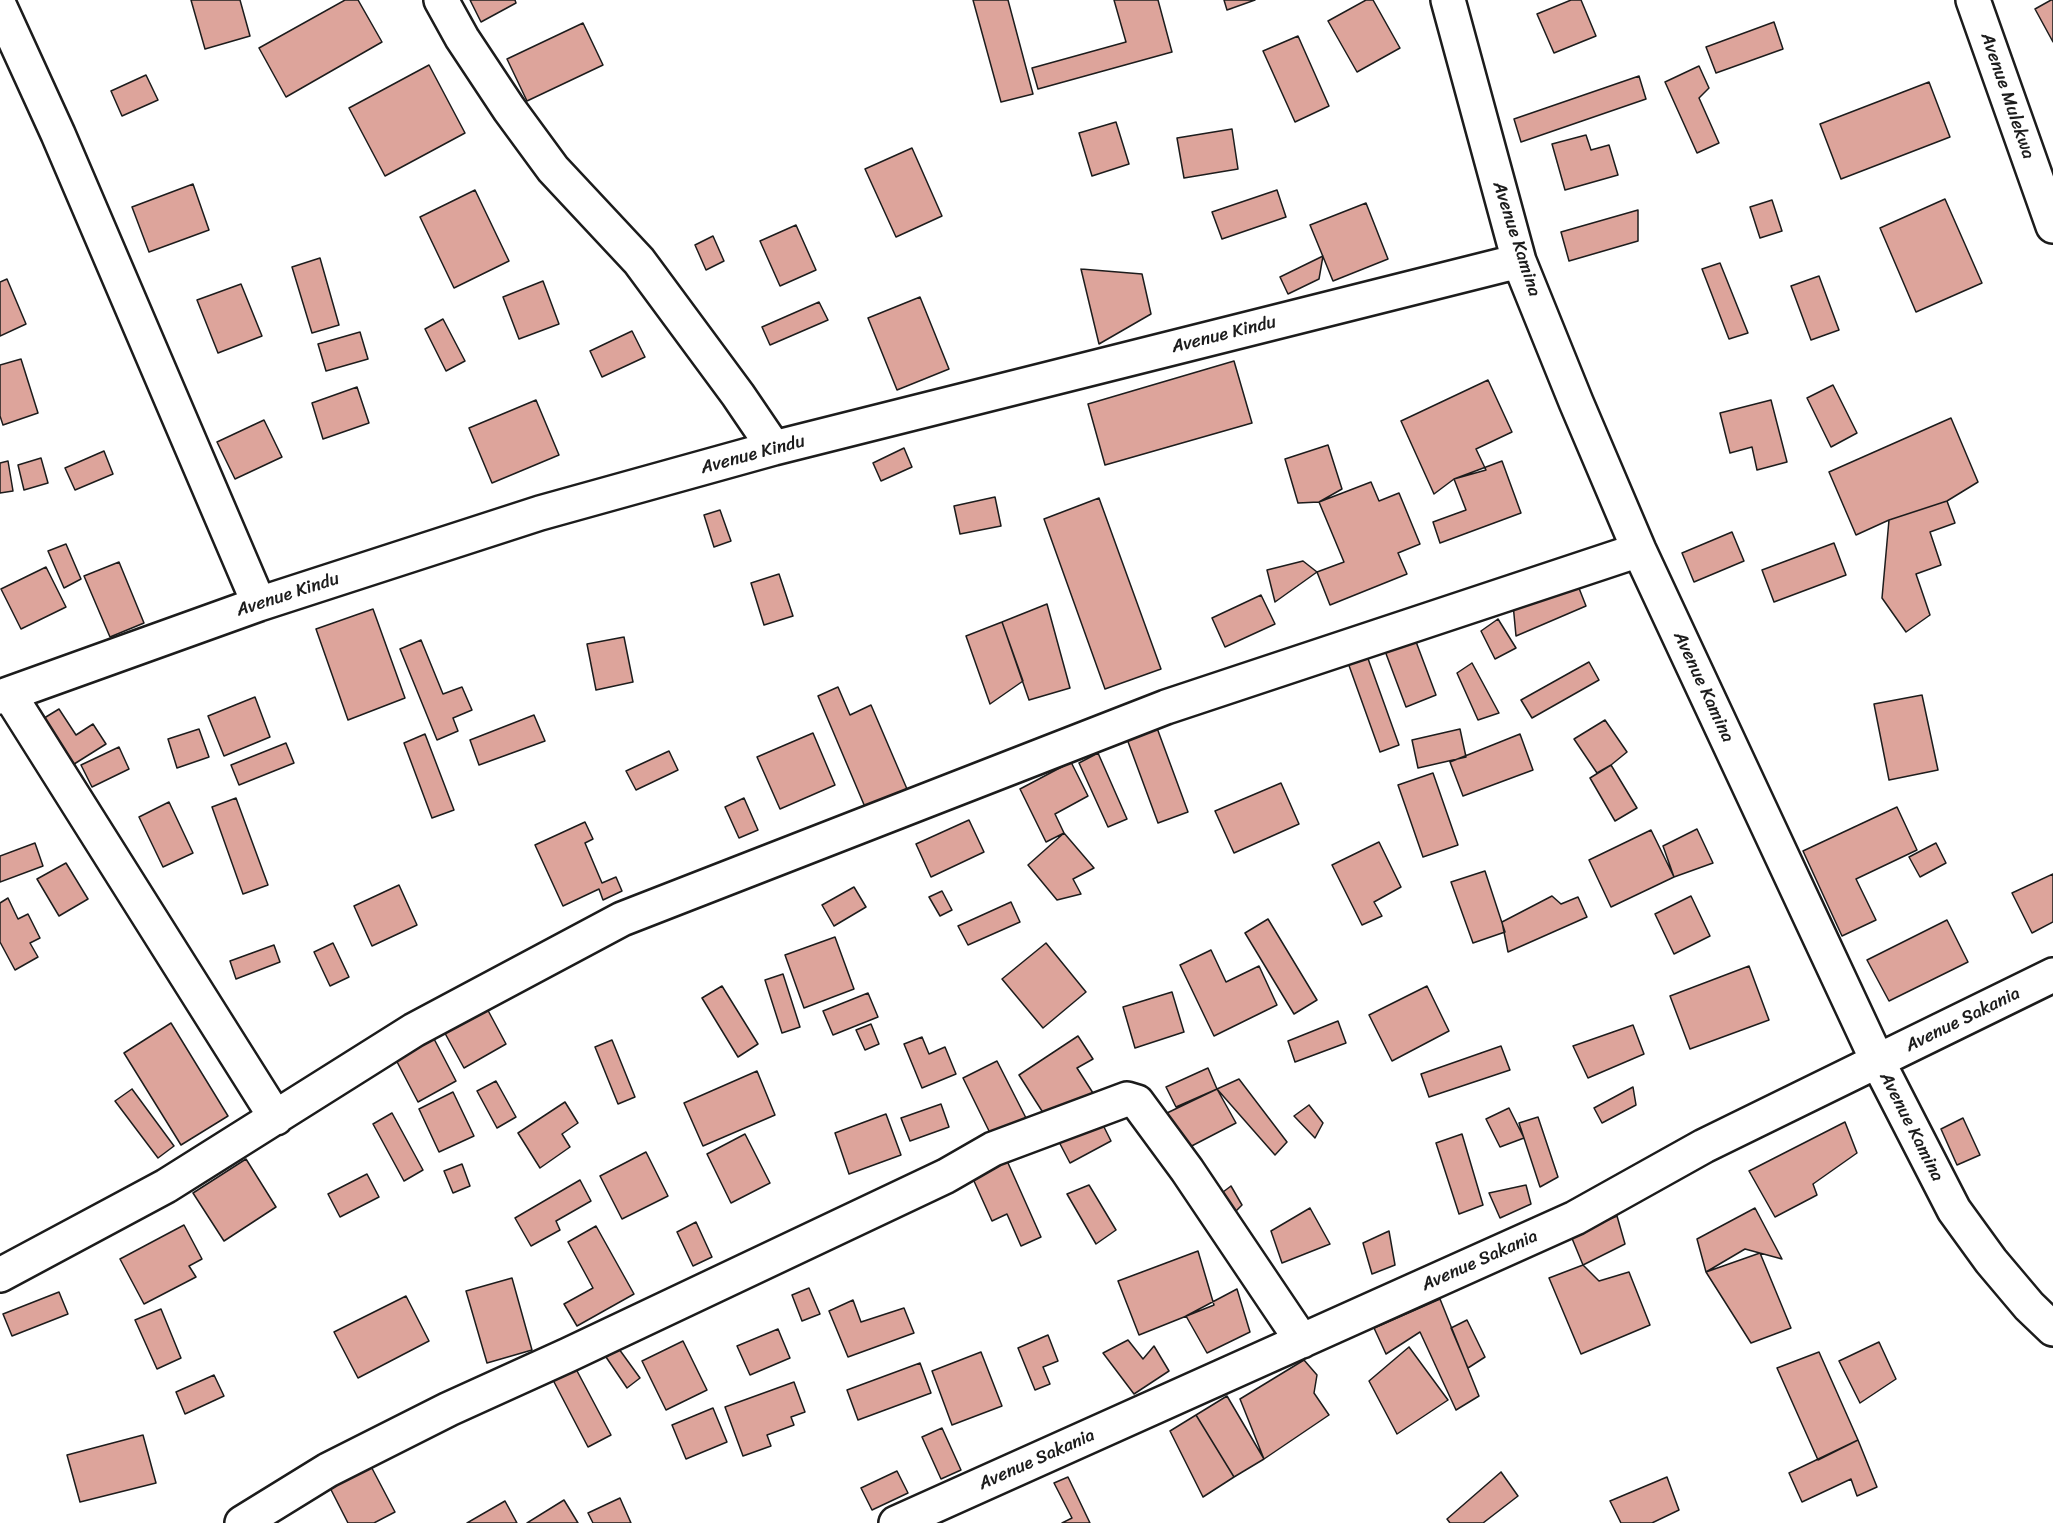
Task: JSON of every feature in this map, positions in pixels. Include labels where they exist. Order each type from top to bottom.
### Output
[{"type":"street","points":[[441,0],[462,38],[508,109],[553,169],[639,261],[774,448]]},
{"type":"street","name":"Avenue Kamina","points":[[1448,0],[1519,261],[1575,402],[1639,550],[1878,1062],[1954,1210],[1991,1261],[2053,1329]]},
{"type":"street","name":"Avenue Mulekwa","points":[[1973,0],[2053,226]]},
{"type":"street","points":[[0,7],[58,134],[259,604]]},
{"type":"street","name":"Avenue Kindu","points":[[4,695],[259,604],[540,513],[774,448],[1519,261]]},
{"type":"street","points":[[0,1275],[166,1186],[276,1119],[414,1030],[622,920],[1166,707],[1639,550]]},
{"type":"street","points":[[4,695],[276,1119]]},
{"type":"street","name":"Avenue Sakania","points":[[896,1523],[1575,1218],[1704,1146],[2053,975]]},
{"type":"street","points":[[242,1523],[328,1470],[449,1409],[946,1176],[993,1149],[1127,1100],[1137,1101],[1302,1341]]},
{"type":"building","points":[[191,0],[240,0],[250,36],[205,49]]},
{"type":"building","points":[[345,0],[358,0],[382,42],[286,97],[259,48]]},
{"type":"building","points":[[470,0],[515,0],[516,3],[481,22]]},
{"type":"building","points":[[973,0],[1008,0],[1033,94],[1001,102]]},
{"type":"building","points":[[1114,0],[1158,0],[1172,52],[1038,89],[1032,68],[1126,42]]},
{"type":"building","points":[[1224,0],[1255,0],[1227,10]]},
{"type":"building","points":[[1366,0],[1373,0],[1400,48],[1357,72],[1328,21]]},
{"type":"building","points":[[1571,0],[1581,0],[1596,36],[1554,53],[1537,14]]},
{"type":"building","points":[[2053,0],[2053,42],[2035,9]]},
{"type":"building","points":[[1774,22],[1783,49],[1716,73],[1706,47]]},
{"type":"building","points":[[583,23],[603,65],[527,101],[507,59]]},
{"type":"building","points":[[1298,36],[1329,106],[1295,122],[1263,51]]},
{"type":"building","points":[[429,65],[465,133],[385,176],[349,108]]},
{"type":"building","points":[[1699,66],[1709,88],[1699,98],[1719,143],[1697,153],[1665,82]]},
{"type":"building","points":[[146,75],[158,100],[122,116],[111,91]]},
{"type":"building","points":[[1639,76],[1646,99],[1521,142],[1514,119]]},
{"type":"building","points":[[1929,82],[1950,137],[1841,179],[1820,124]]},
{"type":"building","points":[[1116,122],[1129,164],[1092,176],[1079,133]]},
{"type":"building","points":[[1232,129],[1238,169],[1184,178],[1177,138]]},
{"type":"building","points":[[1586,135],[1591,150],[1609,145],[1618,175],[1565,190],[1552,144]]},
{"type":"building","points":[[912,148],[942,216],[896,237],[865,169]]},
{"type":"building","points":[[193,184],[209,230],[149,252],[132,207]]},
{"type":"building","points":[[475,190],[509,261],[454,288],[420,217]]},
{"type":"building","points":[[1277,190],[1286,217],[1222,239],[1212,212]]},
{"type":"building","points":[[1945,199],[1982,283],[1916,312],[1880,228]]},
{"type":"building","points":[[1772,200],[1782,231],[1760,238],[1750,207]]},
{"type":"building","points":[[1366,203],[1388,259],[1333,281],[1310,225]]},
{"type":"building","points":[[1638,210],[1638,241],[1569,261],[1561,232]]},
{"type":"building","points":[[796,225],[816,270],[780,286],[760,241]]},
{"type":"building","points":[[713,236],[724,261],[706,270],[695,245]]},
{"type":"building","points":[[1323,256],[1319,279],[1288,294],[1280,277]]},
{"type":"building","points":[[320,258],[339,325],[312,333],[292,267]]},
{"type":"building","points":[[1720,263],[1748,333],[1729,339],[1702,269]]},
{"type":"building","points":[[1081,269],[1142,274],[1151,314],[1099,344]]},
{"type":"building","points":[[1819,276],[1839,330],[1811,340],[1791,286]]},
{"type":"building","points":[[7,279],[26,324],[0,336],[0,282]]},
{"type":"building","points":[[543,281],[559,324],[519,339],[503,297]]},
{"type":"building","points":[[241,284],[262,336],[218,353],[197,300]]},
{"type":"building","points":[[920,297],[949,369],[897,390],[868,318]]},
{"type":"building","points":[[819,302],[828,320],[770,345],[762,327]]},
{"type":"building","points":[[443,319],[465,361],[446,371],[425,329]]},
{"type":"building","points":[[632,331],[645,357],[602,377],[590,351]]},
{"type":"building","points":[[360,332],[368,359],[326,371],[318,344]]},
{"type":"building","points":[[21,359],[38,413],[3,425],[0,416],[0,365]]},
{"type":"building","points":[[1234,361],[1252,423],[1105,465],[1088,404]]},
{"type":"building","points":[[1488,380],[1512,432],[1476,449],[1486,470],[1454,479],[1434,494],[1401,421]]},
{"type":"building","points":[[1833,385],[1857,433],[1831,447],[1807,398]]},
{"type":"building","points":[[357,387],[369,423],[323,439],[312,403]]},
{"type":"building","points":[[536,400],[559,455],[492,483],[469,428]]},
{"type":"building","points":[[1771,400],[1787,462],[1757,470],[1752,447],[1730,453],[1720,413]]},
{"type":"building","points":[[1951,418],[1978,482],[1947,501],[1889,520],[1856,535],[1829,472]]},
{"type":"building","points":[[264,420],[282,457],[235,479],[217,442]]},
{"type":"building","points":[[1328,445],[1342,489],[1319,502],[1298,503],[1285,459]]},
{"type":"building","points":[[904,448],[912,467],[881,481],[873,463]]},
{"type":"building","points":[[104,451],[113,474],[75,490],[65,468]]},
{"type":"building","points":[[41,458],[48,483],[24,490],[18,465]]},
{"type":"building","points":[[8,461],[13,491],[0,493],[0,463]]},
{"type":"building","points":[[1502,461],[1521,513],[1440,543],[1433,522],[1466,510],[1454,479]]},
{"type":"building","points":[[1371,482],[1379,501],[1399,493],[1420,544],[1398,553],[1407,574],[1330,605],[1317,572],[1344,562],[1319,502]]},
{"type":"building","points":[[995,497],[1001,526],[960,534],[954,506]]},
{"type":"building","points":[[1099,498],[1161,669],[1105,689],[1044,519]]},
{"type":"building","points":[[1947,501],[1955,523],[1930,532],[1941,565],[1916,574],[1930,615],[1906,632],[1882,598],[1889,520]]},
{"type":"building","points":[[720,510],[731,541],[714,547],[704,515]]},
{"type":"building","points":[[1732,532],[1744,561],[1694,582],[1682,553]]},
{"type":"building","points":[[1834,543],[1846,575],[1774,602],[1762,570]]},
{"type":"building","points":[[66,544],[81,579],[64,588],[48,551]]},
{"type":"building","points":[[1303,561],[1317,572],[1275,602],[1267,570]]},
{"type":"building","points":[[119,562],[144,623],[110,637],[84,576]]},
{"type":"building","points":[[46,567],[66,607],[21,629],[1,589]]},
{"type":"building","points":[[779,574],[793,616],[764,625],[751,583]]},
{"type":"building","points":[[1575,578],[1586,606],[1516,636],[1513,604]]},
{"type":"building","points":[[1261,595],[1275,624],[1225,647],[1212,618]]},
{"type":"building","points":[[1047,604],[1070,688],[1029,700],[1002,622]]},
{"type":"building","points":[[373,609],[405,698],[348,720],[316,629]]},
{"type":"building","points":[[1498,619],[1516,648],[1495,659],[1481,631]]},
{"type":"building","points":[[1002,622],[1023,681],[990,704],[966,636]]},
{"type":"building","points":[[624,637],[633,682],[596,690],[587,644]]},
{"type":"building","points":[[1415,639],[1436,695],[1406,707],[1385,651]]},
{"type":"building","points":[[421,640],[443,694],[462,687],[472,710],[453,718],[458,731],[437,740],[400,649]]},
{"type":"building","points":[[1366,653],[1399,745],[1380,752],[1347,660]]},
{"type":"building","points":[[1589,662],[1599,680],[1532,718],[1521,700]]},
{"type":"building","points":[[1472,663],[1499,713],[1478,720],[1457,673]]},
{"type":"building","points":[[838,687],[850,715],[871,705],[907,789],[865,807],[818,696]]},
{"type":"building","points":[[1922,695],[1938,770],[1889,780],[1874,704]]},
{"type":"building","points":[[255,697],[270,737],[224,756],[208,716]]},
{"type":"building","points":[[59,709],[76,735],[93,724],[106,744],[71,766],[41,720]]},
{"type":"building","points":[[534,715],[545,741],[479,765],[470,740]]},
{"type":"building","points":[[1605,720],[1627,752],[1597,773],[1574,739]]},
{"type":"building","points":[[1157,728],[1188,812],[1158,823],[1127,739]]},
{"type":"building","points":[[199,729],[209,757],[177,768],[168,739]]},
{"type":"building","points":[[1460,729],[1466,757],[1418,768],[1412,740]]},
{"type":"building","points":[[813,733],[835,785],[780,809],[757,757]]},
{"type":"building","points":[[425,734],[454,810],[432,818],[404,743]]},
{"type":"building","points":[[1520,734],[1533,770],[1463,796],[1450,762]]},
{"type":"building","points":[[286,743],[294,763],[239,785],[231,765]]},
{"type":"building","points":[[119,747],[129,769],[92,787],[81,765]]},
{"type":"building","points":[[669,751],[678,770],[636,790],[626,771]]},
{"type":"building","points":[[1098,753],[1127,819],[1108,827],[1079,763]]},
{"type":"building","points":[[1071,762],[1088,796],[1055,814],[1064,833],[1046,842],[1020,789]]},
{"type":"building","points":[[1611,765],[1637,808],[1615,821],[1590,778]]},
{"type":"building","points":[[1433,773],[1458,845],[1423,857],[1398,785]]},
{"type":"building","points":[[1281,783],[1299,824],[1234,853],[1215,811]]},
{"type":"building","points":[[236,798],[268,885],[243,894],[212,807]]},
{"type":"building","points":[[744,798],[758,830],[739,838],[725,807]]},
{"type":"building","points":[[169,802],[193,853],[163,867],[139,817]]},
{"type":"building","points":[[1897,807],[1917,850],[1856,879],[1876,920],[1842,936],[1803,851]]},
{"type":"building","points":[[969,820],[984,852],[931,877],[916,844]]},
{"type":"building","points":[[585,822],[593,839],[585,843],[602,883],[616,877],[622,891],[603,900],[599,889],[563,906],[535,845]]},
{"type":"building","points":[[1697,829],[1713,863],[1674,877],[1663,846]]},
{"type":"building","points":[[1651,830],[1674,877],[1611,907],[1589,860]]},
{"type":"building","points":[[1064,833],[1094,868],[1073,879],[1081,894],[1057,900],[1028,865]]},
{"type":"building","points":[[1379,842],[1401,887],[1374,902],[1382,916],[1362,925],[1332,865]]},
{"type":"building","points":[[35,843],[43,866],[0,882],[0,856]]},
{"type":"building","points":[[1936,843],[1946,863],[1920,877],[1909,857]]},
{"type":"building","points":[[66,863],[88,899],[59,916],[37,879]]},
{"type":"building","points":[[1485,871],[1505,932],[1473,943],[1451,882]]},
{"type":"building","points":[[2053,874],[2053,922],[2032,933],[2012,893]]},
{"type":"building","points":[[399,885],[417,925],[372,946],[354,906]]},
{"type":"building","points":[[854,887],[866,907],[834,926],[822,905]]},
{"type":"building","points":[[942,891],[952,910],[940,916],[929,897]]},
{"type":"building","points":[[1552,896],[1561,904],[1578,897],[1587,917],[1508,952],[1502,922]]},
{"type":"building","points":[[1691,896],[1710,936],[1674,954],[1655,914]]},
{"type":"building","points":[[8,898],[18,919],[28,914],[40,938],[30,943],[38,957],[15,970],[0,942],[0,903]]},
{"type":"building","points":[[1011,902],[1020,922],[968,945],[958,926]]},
{"type":"building","points":[[1268,919],[1317,1000],[1294,1014],[1245,933]]},
{"type":"building","points":[[1947,920],[1968,962],[1889,1001],[1867,960]]},
{"type":"building","points":[[835,937],[854,989],[804,1008],[785,955]]},
{"type":"building","points":[[333,943],[349,977],[330,986],[314,952]]},
{"type":"building","points":[[1046,943],[1086,992],[1043,1028],[1002,979]]},
{"type":"building","points":[[274,945],[280,962],[236,979],[230,961]]},
{"type":"building","points":[[1211,950],[1226,982],[1259,966],[1277,1005],[1214,1036],[1180,965]]},
{"type":"building","points":[[1749,966],[1769,1020],[1690,1049],[1670,996]]},
{"type":"building","points":[[783,974],[800,1027],[782,1033],[765,980]]},
{"type":"building","points":[[722,986],[758,1044],[738,1057],[702,998]]},
{"type":"building","points":[[1427,986],[1449,1031],[1392,1061],[1369,1015]]},
{"type":"building","points":[[1172,992],[1184,1032],[1135,1048],[1123,1007]]},
{"type":"building","points":[[868,993],[878,1017],[833,1035],[823,1011]]},
{"type":"building","points":[[484,1003],[506,1044],[464,1068],[441,1026]]},
{"type":"building","points":[[1338,1021],[1346,1043],[1295,1062],[1288,1041]]},
{"type":"building","points":[[171,1023],[228,1116],[181,1145],[124,1053]]},
{"type":"building","points":[[871,1024],[879,1044],[865,1050],[856,1030]]},
{"type":"building","points":[[1633,1025],[1644,1054],[1588,1078],[1573,1046]]},
{"type":"building","points":[[432,1035],[456,1081],[418,1102],[394,1056]]},
{"type":"building","points":[[1078,1036],[1093,1059],[1077,1068],[1093,1093],[1049,1122],[1019,1075]]},
{"type":"building","points":[[922,1037],[929,1054],[945,1047],[956,1074],[922,1088],[904,1044]]},
{"type":"building","points":[[612,1040],[635,1097],[618,1104],[595,1047]]},
{"type":"building","points":[[1501,1046],[1510,1070],[1429,1097],[1421,1074]]},
{"type":"building","points":[[997,1061],[1026,1118],[991,1135],[963,1078]]},
{"type":"building","points":[[1208,1068],[1217,1089],[1176,1107],[1166,1087]]},
{"type":"building","points":[[757,1071],[775,1115],[703,1146],[684,1103]]},
{"type":"building","points":[[1239,1079],[1287,1142],[1275,1155],[1217,1089]]},
{"type":"building","points":[[496,1081],[516,1117],[497,1128],[477,1091]]},
{"type":"building","points":[[1633,1087],[1636,1105],[1602,1123],[1594,1108]]},
{"type":"building","points":[[132,1089],[174,1146],[158,1158],[115,1101]]},
{"type":"building","points":[[1217,1089],[1236,1123],[1182,1151],[1167,1113]]},
{"type":"building","points":[[453,1092],[474,1136],[439,1152],[419,1109]]},
{"type":"building","points":[[565,1102],[578,1123],[562,1134],[570,1147],[540,1168],[518,1133]]},
{"type":"building","points":[[941,1104],[949,1127],[910,1141],[901,1118]]},
{"type":"building","points":[[1309,1105],[1323,1123],[1315,1138],[1294,1116]]},
{"type":"building","points":[[1509,1108],[1524,1138],[1500,1147],[1486,1119]]},
{"type":"building","points":[[392,1113],[423,1170],[404,1181],[373,1124]]},
{"type":"building","points":[[886,1114],[901,1155],[849,1174],[835,1133]]},
{"type":"building","points":[[1099,1117],[1111,1141],[1070,1163],[1058,1140]]},
{"type":"building","points":[[1538,1117],[1558,1177],[1540,1187],[1519,1123]]},
{"type":"building","points":[[1963,1118],[1980,1155],[1957,1165],[1941,1129]]},
{"type":"building","points":[[1845,1122],[1857,1153],[1813,1184],[1817,1195],[1775,1217],[1749,1171]]},
{"type":"building","points":[[745,1134],[770,1183],[731,1203],[707,1154]]},
{"type":"building","points":[[1462,1134],[1483,1205],[1459,1214],[1436,1143]]},
{"type":"building","points":[[646,1152],[668,1196],[622,1219],[600,1176]]},
{"type":"building","points":[[1004,1154],[1041,1237],[1021,1246],[1007,1214],[992,1221],[969,1170]]},
{"type":"building","points":[[246,1159],[276,1207],[224,1241],[193,1193]]},
{"type":"building","points":[[462,1164],[470,1186],[453,1193],[444,1171]]},
{"type":"building","points":[[367,1174],[379,1197],[340,1217],[328,1194]]},
{"type":"building","points":[[580,1180],[591,1201],[556,1221],[560,1230],[531,1246],[515,1218]]},
{"type":"building","points":[[1089,1185],[1116,1230],[1096,1244],[1067,1194]]},
{"type":"building","points":[[1526,1185],[1531,1204],[1500,1218],[1489,1193]]},
{"type":"building","points":[[1231,1186],[1242,1205],[1228,1219],[1211,1201]]},
{"type":"building","points":[[1310,1208],[1330,1244],[1282,1263],[1271,1231]]},
{"type":"building","points":[[1755,1208],[1782,1259],[1745,1249],[1706,1272],[1697,1239]]},
{"type":"building","points":[[1617,1216],[1625,1244],[1583,1265],[1571,1236]]},
{"type":"building","points":[[696,1222],[712,1257],[693,1266],[677,1232]]},
{"type":"building","points":[[184,1225],[202,1259],[189,1266],[196,1277],[144,1304],[120,1259]]},
{"type":"building","points":[[596,1226],[634,1294],[577,1326],[564,1304],[593,1288],[568,1242]]},
{"type":"building","points":[[1389,1231],[1395,1265],[1372,1274],[1363,1243]]},
{"type":"building","points":[[1198,1251],[1214,1305],[1139,1335],[1118,1281]]},
{"type":"building","points":[[1760,1253],[1791,1328],[1751,1343],[1706,1272]]},
{"type":"building","points":[[1583,1265],[1599,1281],[1629,1272],[1650,1325],[1581,1354],[1549,1278]]},
{"type":"building","points":[[512,1278],[532,1350],[487,1363],[466,1291]]},
{"type":"building","points":[[809,1288],[820,1314],[802,1321],[792,1295]]},
{"type":"building","points":[[1237,1289],[1250,1332],[1207,1353],[1186,1316]]},
{"type":"building","points":[[59,1292],[68,1314],[12,1336],[3,1314]]},
{"type":"building","points":[[406,1296],[429,1341],[358,1378],[334,1332]]},
{"type":"building","points":[[1440,1299],[1479,1396],[1456,1410],[1420,1332],[1386,1354],[1374,1328]]},
{"type":"building","points":[[853,1300],[861,1322],[904,1308],[914,1333],[848,1357],[829,1311]]},
{"type":"building","points":[[161,1309],[181,1358],[157,1369],[135,1320]]},
{"type":"building","points":[[1467,1320],[1485,1357],[1468,1368],[1451,1328]]},
{"type":"building","points":[[778,1329],[790,1358],[750,1375],[737,1346]]},
{"type":"building","points":[[1048,1335],[1058,1361],[1043,1367],[1050,1384],[1035,1390],[1018,1348]]},
{"type":"building","points":[[1128,1340],[1143,1359],[1154,1346],[1169,1371],[1134,1394],[1103,1353]]},
{"type":"building","points":[[683,1341],[707,1390],[666,1410],[642,1361]]},
{"type":"building","points":[[1879,1342],[1896,1379],[1860,1403],[1839,1361]]},
{"type":"building","points":[[1409,1347],[1448,1400],[1397,1434],[1369,1381]]},
{"type":"building","points":[[619,1349],[640,1378],[627,1388],[606,1357]]},
{"type":"building","points":[[981,1352],[1002,1406],[952,1425],[932,1371]]},
{"type":"building","points":[[1819,1352],[1858,1440],[1818,1460],[1777,1368]]},
{"type":"building","points":[[1304,1360],[1317,1375],[1314,1393],[1329,1415],[1264,1459],[1240,1399]]},
{"type":"building","points":[[920,1363],[931,1393],[858,1420],[847,1390]]},
{"type":"building","points":[[576,1369],[611,1435],[588,1447],[553,1380]]},
{"type":"building","points":[[214,1375],[224,1396],[185,1414],[176,1392]]},
{"type":"building","points":[[794,1382],[805,1412],[791,1417],[794,1425],[767,1435],[771,1446],[743,1456],[725,1407]]},
{"type":"building","points":[[1227,1396],[1264,1459],[1234,1477],[1196,1415]]},
{"type":"building","points":[[713,1408],[727,1442],[686,1459],[672,1425]]},
{"type":"building","points":[[1196,1415],[1234,1477],[1203,1497],[1170,1431]]},
{"type":"building","points":[[942,1428],[961,1470],[941,1479],[922,1437]]},
{"type":"building","points":[[143,1435],[156,1483],[80,1502],[67,1455]]},
{"type":"building","points":[[1858,1440],[1877,1487],[1857,1496],[1851,1479],[1802,1502],[1789,1473]]},
{"type":"building","points":[[365,1455],[395,1512],[374,1523],[348,1523],[324,1476]]},
{"type":"building","points":[[897,1471],[908,1493],[872,1510],[861,1488]]},
{"type":"building","points":[[1501,1472],[1518,1496],[1483,1523],[1450,1523],[1447,1519]]},
{"type":"building","points":[[1068,1477],[1090,1523],[1062,1523],[1072,1518],[1054,1483]]},
{"type":"building","points":[[1667,1477],[1679,1510],[1652,1523],[1621,1523],[1610,1501]]},
{"type":"building","points":[[620,1498],[631,1523],[593,1523],[588,1513]]},
{"type":"building","points":[[564,1500],[578,1523],[527,1523]]},
{"type":"building","points":[[505,1501],[517,1523],[467,1523]]}]
